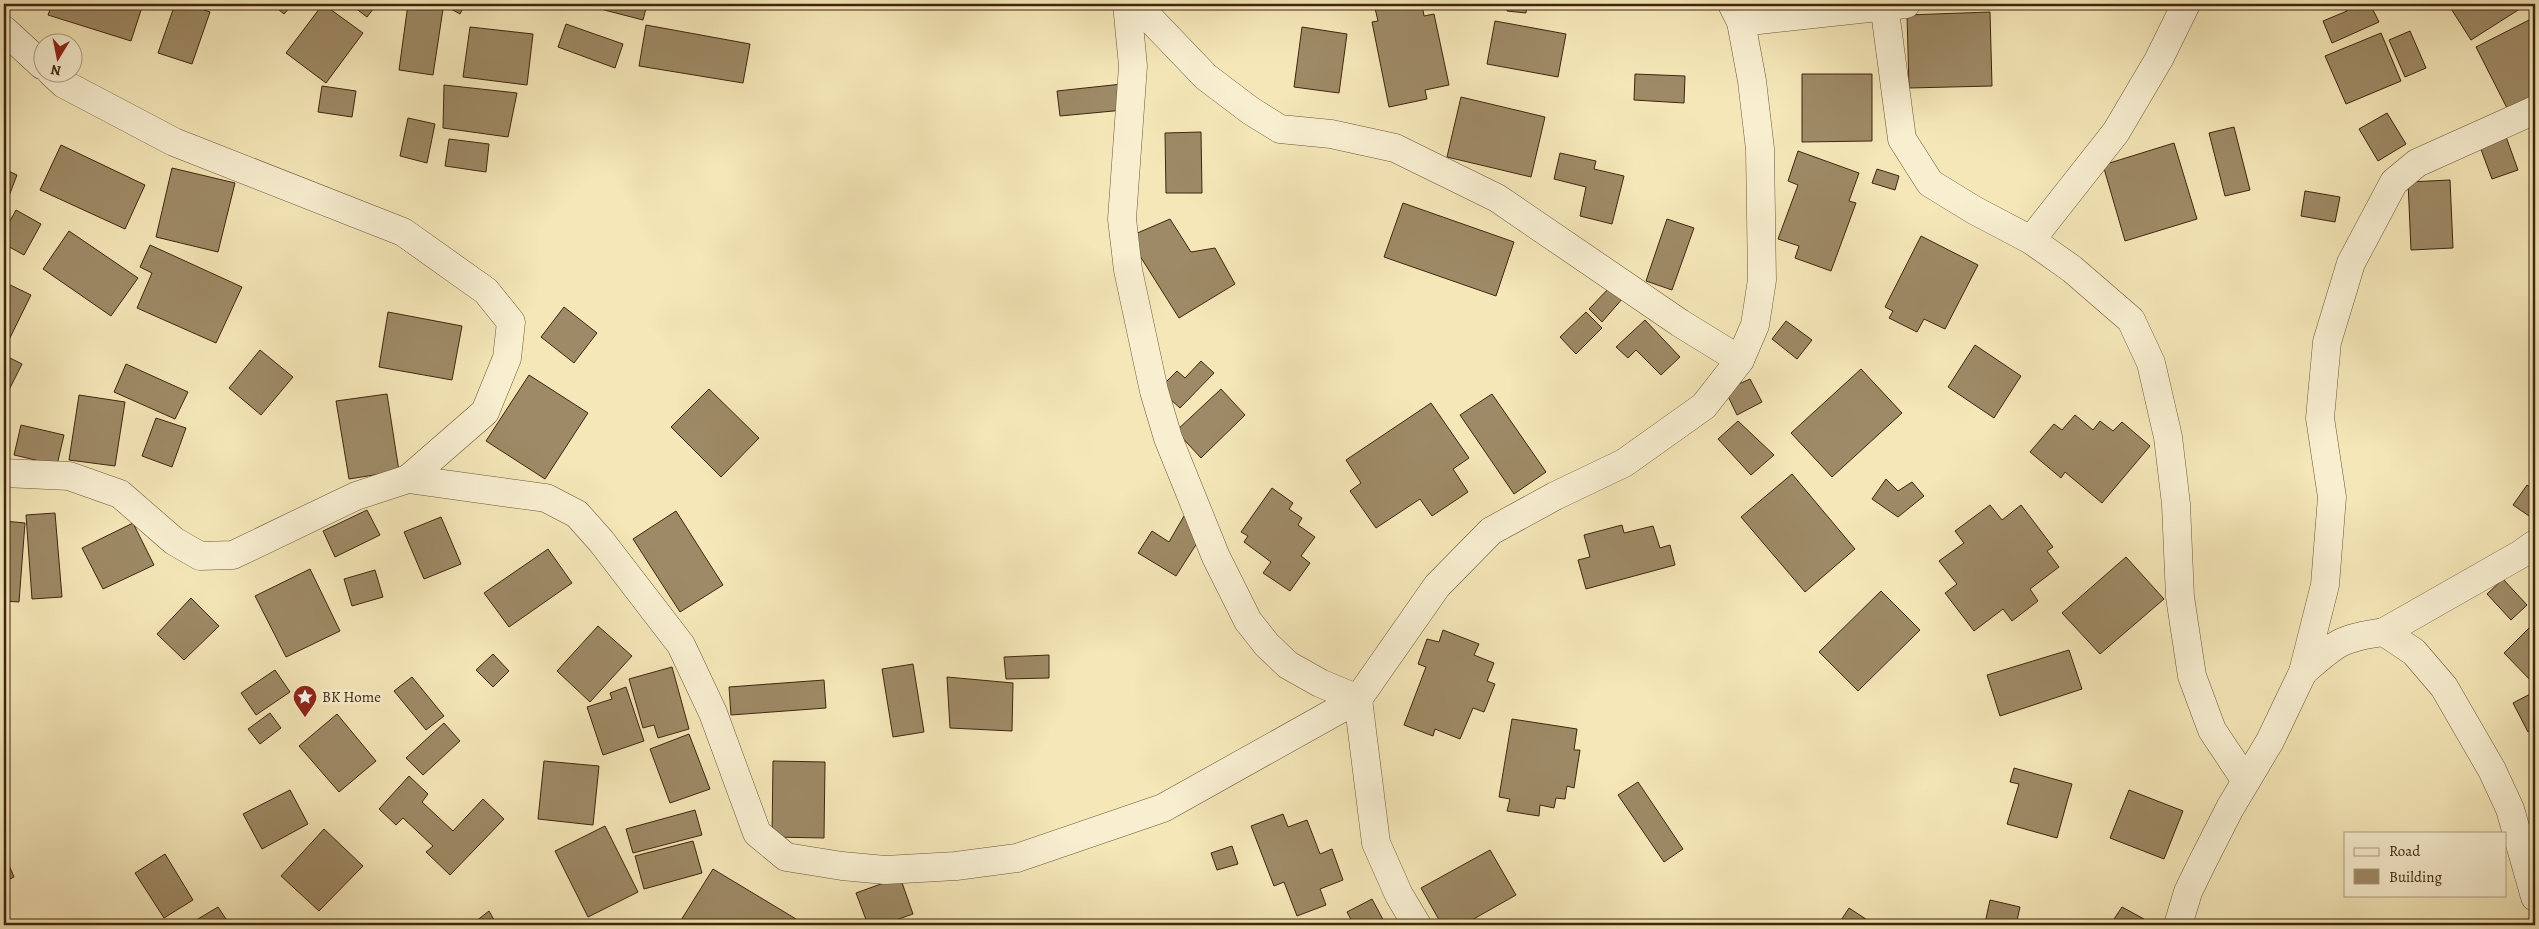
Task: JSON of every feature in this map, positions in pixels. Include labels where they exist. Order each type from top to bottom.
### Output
[{"type":"street","points":[[1127,4],[1133,66],[1122,219],[1128,270],[1154,391],[1168,438],[1216,557],[1248,621],[1267,645],[1288,665],[1320,683],[1358,699]]},
{"type":"street","points":[[1136,4],[1206,77],[1251,111],[1280,128],[1332,134],[1396,148],[1497,198],[1680,323],[1740,360]]},
{"type":"street","points":[[408,479],[546,498],[577,514],[619,563],[680,645],[713,713],[757,833],[786,857],[842,866],[885,870],[956,866],[1017,858],[1163,808],[1358,699],[1437,586],[1491,531],[1555,496],[1624,463],[1704,406],[1740,360],[1754,325],[1762,280],[1760,149],[1752,81],[1736,13],[1892,4],[1902,139],[1930,183],[1974,210],[2032,240],[2072,269],[2130,320],[2151,362],[2169,447],[2176,504],[2180,597],[2192,676],[2212,730],[2246,781]]},
{"type":"street","points":[[2032,240],[2116,132],[2159,59],[2186,4]]},
{"type":"street","points":[[4,30],[32,56]]},
{"type":"street","points":[[4,473],[69,476],[120,494],[174,541],[200,556],[233,555],[356,496],[408,479],[485,412],[507,358],[511,322],[486,291],[403,232],[174,142],[62,82]]},
{"type":"street","points":[[2178,925],[2188,892],[2246,781],[2270,741],[2303,672],[2325,585],[2332,497],[2320,418],[2327,342],[2351,263],[2394,182],[2417,163],[2535,110]]},
{"type":"street","points":[[2303,672],[2335,644],[2355,636],[2384,632],[2521,554],[2535,544]]},
{"type":"street","points":[[2384,632],[2414,652],[2444,688],[2492,770],[2510,809],[2535,897]]},
{"type":"street","points":[[1358,699],[1376,843],[1399,895],[1416,925]]},
{"type":"building","points":[[52,4],[143,4],[131,41],[48,15]]},
{"type":"building","points":[[175,4],[188,4],[210,12],[192,64],[158,53]]},
{"type":"building","points":[[272,4],[293,4],[284,14]]},
{"type":"building","points":[[323,4],[363,33],[326,83],[286,53]]},
{"type":"building","points":[[350,4],[377,4],[367,17]]},
{"type":"building","points":[[408,4],[443,9],[433,75],[399,70]]},
{"type":"building","points":[[442,4],[465,4],[460,14]]},
{"type":"building","points":[[581,4],[647,4],[643,20]]},
{"type":"building","points":[[1374,4],[1422,4],[1424,16],[1434,14],[1449,85],[1425,90],[1427,99],[1389,107],[1372,22],[1378,21]]},
{"type":"building","points":[[1508,4],[1527,4],[1526,13],[1507,11]]},
{"type":"building","points":[[2344,4],[2370,4],[2379,22],[2332,43],[2323,21],[2347,11]]},
{"type":"building","points":[[2448,4],[2525,4],[2526,5],[2471,40]]},
{"type":"building","points":[[1990,12],[1992,86],[1909,88],[1907,15]]},
{"type":"building","points":[[2535,17],[2535,97],[2508,110],[2476,47]]},
{"type":"building","points":[[1495,21],[1566,34],[1558,77],[1487,64]]},
{"type":"building","points":[[566,24],[623,44],[615,68],[558,47]]},
{"type":"building","points":[[646,25],[750,44],[743,83],[639,66]]},
{"type":"building","points":[[470,27],[533,34],[527,85],[463,77]]},
{"type":"building","points":[[1302,27],[1347,34],[1339,93],[1294,87]]},
{"type":"building","points":[[2410,31],[2426,68],[2405,77],[2389,40]]},
{"type":"building","points":[[2381,33],[2401,81],[2346,104],[2325,56]]},
{"type":"building","points":[[1635,74],[1685,76],[1684,103],[1634,100]]},
{"type":"building","points":[[1802,74],[1872,74],[1872,141],[1802,142]]},
{"type":"building","points":[[1122,84],[1124,110],[1060,116],[1057,91]]},
{"type":"building","points":[[444,85],[517,93],[508,137],[443,128]]},
{"type":"building","points":[[322,86],[356,91],[352,117],[318,112]]},
{"type":"building","points":[[1461,97],[1545,117],[1531,177],[1447,157]]},
{"type":"building","points":[[2387,113],[2406,144],[2378,161],[2359,129]]},
{"type":"building","points":[[408,118],[435,124],[427,163],[400,156]]},
{"type":"building","points":[[2234,127],[2250,190],[2225,196],[2209,133]]},
{"type":"building","points":[[1201,132],[1202,193],[1166,193],[1165,133]]},
{"type":"building","points":[[2505,134],[2518,170],[2492,179],[2479,144]]},
{"type":"building","points":[[449,139],[489,144],[486,172],[445,166]]},
{"type":"building","points":[[2174,143],[2197,219],[2125,241],[2103,165]]},
{"type":"building","points":[[61,145],[145,185],[125,229],[40,190]]},
{"type":"building","points":[[1798,151],[1859,173],[1849,201],[1856,203],[1831,271],[1795,258],[1799,246],[1778,239],[1798,185],[1788,181]]},
{"type":"building","points":[[1560,153],[1596,161],[1594,169],[1624,176],[1612,224],[1580,216],[1586,187],[1554,179]]},
{"type":"building","points":[[172,168],[235,183],[218,252],[156,237]]},
{"type":"building","points":[[4,169],[17,175],[4,209]]},
{"type":"building","points":[[1877,169],[1899,176],[1895,190],[1872,183]]},
{"type":"building","points":[[2450,180],[2453,248],[2411,250],[2408,182]]},
{"type":"building","points":[[2305,191],[2340,197],[2335,222],[2301,216]]},
{"type":"building","points":[[1403,203],[1514,242],[1496,296],[1384,257]]},
{"type":"building","points":[[16,210],[41,224],[24,255],[4,244],[4,232]]},
{"type":"building","points":[[1170,219],[1191,252],[1215,248],[1235,284],[1179,318],[1128,237]]},
{"type":"building","points":[[1667,219],[1694,228],[1672,290],[1646,281]]},
{"type":"building","points":[[69,231],[138,278],[111,316],[43,269]]},
{"type":"building","points":[[1921,236],[1978,265],[1945,329],[1924,319],[1917,332],[1889,318],[1893,311],[1885,307]]},
{"type":"building","points":[[150,245],[242,287],[216,343],[137,308],[152,273],[140,267]]},
{"type":"building","points":[[4,282],[31,295],[4,350]]},
{"type":"building","points":[[1610,287],[1623,298],[1602,322],[1589,309]]},
{"type":"building","points":[[564,307],[597,333],[574,363],[541,337]]},
{"type":"building","points":[[388,312],[462,326],[452,380],[379,367]]},
{"type":"building","points":[[1586,312],[1602,328],[1576,354],[1560,337]]},
{"type":"building","points":[[1645,320],[1680,357],[1661,375],[1636,350],[1628,358],[1616,347]]},
{"type":"building","points":[[1786,321],[1812,340],[1797,359],[1772,339]]},
{"type":"building","points":[[1975,345],[2021,376],[1994,418],[1948,387]]},
{"type":"building","points":[[260,350],[293,377],[261,415],[229,388]]},
{"type":"building","points":[[4,355],[22,364],[4,400]]},
{"type":"building","points":[[1201,361],[1214,373],[1180,408],[1159,389],[1177,371],[1185,378]]},
{"type":"building","points":[[126,364],[188,392],[175,419],[114,392]]},
{"type":"building","points":[[1861,369],[1902,413],[1832,477],[1791,433]]},
{"type":"building","points":[[529,375],[588,413],[545,479],[486,441]]},
{"type":"building","points":[[1750,379],[1762,402],[1737,415],[1725,390]]},
{"type":"building","points":[[709,389],[759,438],[721,477],[671,427]]},
{"type":"building","points":[[1221,389],[1245,415],[1201,458],[1176,431]]},
{"type":"building","points":[[387,394],[399,471],[349,479],[336,401]]},
{"type":"building","points":[[1492,394],[1546,472],[1514,494],[1460,415]]},
{"type":"building","points":[[79,395],[125,402],[115,466],[69,460]]},
{"type":"building","points":[[1431,403],[1469,458],[1453,469],[1468,492],[1432,516],[1420,499],[1376,528],[1350,491],[1361,483],[1346,460]]},
{"type":"building","points":[[2075,415],[2093,430],[2100,421],[2113,431],[2122,422],[2150,446],[2102,503],[2065,472],[2061,478],[2030,452],[2054,424],[2062,430]]},
{"type":"building","points":[[156,418],[186,428],[172,467],[142,456]]},
{"type":"building","points":[[1738,421],[1774,455],[1751,475],[1718,439]]},
{"type":"building","points":[[21,425],[64,435],[57,465],[14,455]]},
{"type":"building","points":[[1792,474],[1855,549],[1805,592],[1741,517]]},
{"type":"building","points":[[1886,479],[1898,491],[1912,482],[1924,496],[1898,517],[1872,499]]},
{"type":"building","points":[[2527,485],[2535,490],[2535,520],[2513,505]]},
{"type":"building","points":[[1272,488],[1293,503],[1289,509],[1302,518],[1298,525],[1315,537],[1301,556],[1310,563],[1290,591],[1263,573],[1271,562],[1244,542],[1248,536],[1241,532]]},
{"type":"building","points":[[1990,505],[2002,520],[2021,505],[2053,547],[2047,551],[2059,567],[2030,589],[2038,601],[2012,621],[2003,609],[1974,631],[1945,593],[1957,584],[1939,561],[1964,543],[1955,531]]},
{"type":"building","points":[[367,510],[380,535],[335,557],[323,531]]},
{"type":"building","points":[[676,511],[723,585],[680,612],[633,539]]},
{"type":"building","points":[[55,513],[62,597],[32,599],[26,515]]},
{"type":"building","points":[[1184,516],[1206,529],[1176,576],[1138,553],[1152,531],[1169,542]]},
{"type":"building","points":[[441,517],[461,564],[424,579],[404,532]]},
{"type":"building","points":[[4,521],[25,523],[19,602],[4,601]]},
{"type":"building","points":[[133,523],[154,565],[103,589],[82,548]]},
{"type":"building","points":[[1622,525],[1624,533],[1653,526],[1660,548],[1670,545],[1675,565],[1586,589],[1578,560],[1590,557],[1584,535]]},
{"type":"building","points":[[548,549],[572,583],[509,627],[484,593]]},
{"type":"building","points":[[2126,557],[2164,599],[2100,654],[2062,613]]},
{"type":"building","points":[[310,569],[340,631],[286,657],[255,596]]},
{"type":"building","points":[[375,570],[383,597],[352,606],[344,579]]},
{"type":"building","points":[[2503,579],[2527,605],[2511,620],[2487,594]]},
{"type":"building","points":[[1881,591],[1920,630],[1858,691],[1819,652]]},
{"type":"building","points":[[191,598],[219,626],[184,660],[157,634]]},
{"type":"building","points":[[2535,622],[2535,685],[2504,653]]},
{"type":"building","points":[[598,626],[632,656],[590,702],[557,671]]},
{"type":"building","points":[[1443,630],[1479,644],[1474,655],[1494,663],[1487,681],[1495,684],[1484,712],[1473,708],[1460,739],[1435,729],[1433,736],[1404,725],[1426,667],[1418,664],[1427,639],[1439,642]]},
{"type":"building","points":[[2069,650],[2082,689],[2000,716],[1987,675]]},
{"type":"building","points":[[493,654],[509,671],[493,687],[476,670]]},
{"type":"building","points":[[1049,655],[1049,678],[1006,679],[1004,657]]},
{"type":"building","points":[[913,664],[924,732],[893,737],[882,669]]},
{"type":"building","points":[[672,667],[689,729],[658,738],[654,725],[643,728],[629,679]]},
{"type":"building","points":[[275,670],[290,692],[256,715],[241,693]]},
{"type":"building","points":[[412,677],[444,716],[426,730],[394,691]]},
{"type":"building","points":[[947,677],[1013,683],[1012,731],[950,728]]},
{"type":"building","points":[[824,680],[826,708],[731,715],[729,687]]},
{"type":"building","points":[[626,687],[644,741],[603,755],[587,707],[612,699],[610,693]]},
{"type":"building","points":[[2534,692],[2535,729],[2528,732],[2513,703]]},
{"type":"building","points":[[270,713],[281,728],[260,744],[248,729]]},
{"type":"building","points":[[337,714],[376,761],[339,792],[299,746]]},
{"type":"building","points":[[1512,719],[1577,729],[1574,750],[1580,750],[1574,788],[1567,786],[1565,799],[1556,798],[1554,808],[1540,805],[1539,816],[1507,811],[1510,799],[1499,797]]},
{"type":"building","points":[[444,723],[460,741],[423,775],[406,758]]},
{"type":"building","points":[[689,734],[710,789],[670,803],[650,749]]},
{"type":"building","points":[[544,761],[599,766],[593,825],[538,819]]},
{"type":"building","points":[[773,761],[825,762],[824,838],[772,837]]},
{"type":"building","points":[[2014,768],[2072,784],[2057,838],[2007,824],[2019,784],[2010,782]]},
{"type":"building","points":[[409,776],[428,794],[422,802],[453,831],[483,799],[504,819],[450,875],[426,852],[433,846],[403,818],[396,825],[379,809]]},
{"type":"building","points":[[1638,782],[1683,849],[1664,862],[1618,795]]},
{"type":"building","points":[[290,790],[308,824],[262,849],[243,814]]},
{"type":"building","points":[[2129,790],[2183,811],[2164,859],[2110,838]]},
{"type":"building","points":[[695,810],[702,835],[633,853],[626,829]]},
{"type":"building","points":[[1283,814],[1288,827],[1307,820],[1320,854],[1332,849],[1343,880],[1320,889],[1326,905],[1297,916],[1284,882],[1274,886],[1251,826]]},
{"type":"building","points":[[605,826],[638,892],[588,917],[555,851]]},
{"type":"building","points":[[324,829],[363,866],[319,911],[281,876]]},
{"type":"building","points":[[693,841],[702,873],[644,889],[635,856]]},
{"type":"building","points":[[1232,846],[1238,864],[1217,870],[1211,853]]},
{"type":"building","points":[[1490,850],[1516,895],[1463,925],[1442,925],[1421,888]]},
{"type":"building","points":[[4,853],[14,877],[4,882]]},
{"type":"building","points":[[165,854],[193,900],[164,918],[135,873]]},
{"type":"building","points":[[713,869],[806,925],[678,925]]},
{"type":"building","points":[[900,877],[913,914],[881,925],[868,925],[856,893]]},
{"type":"building","points":[[1372,899],[1386,925],[1354,925],[1347,912]]},
{"type":"building","points":[[1990,900],[2020,907],[2016,925],[1985,923]]},
{"type":"building","points":[[218,907],[230,925],[188,925]]},
{"type":"building","points":[[2122,907],[2144,919],[2141,925],[2110,925]]},
{"type":"building","points":[[1849,908],[1875,925],[1838,925]]},
{"type":"building","points":[[489,911],[497,925],[471,925]]},
{"type":"place","name":"BK Home","points":[[305,718]]}]
